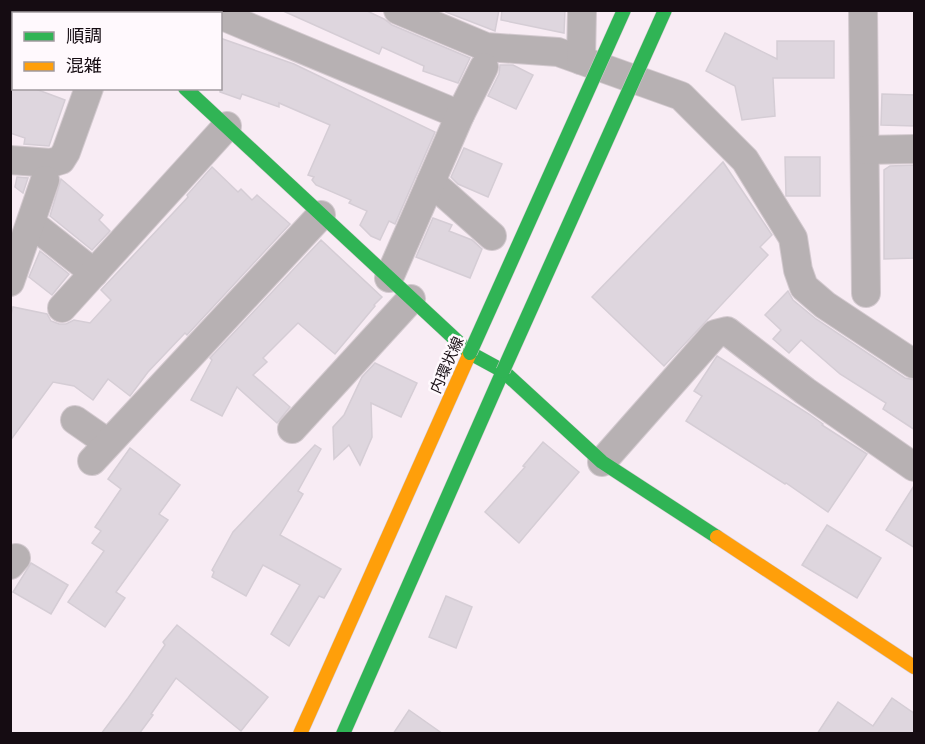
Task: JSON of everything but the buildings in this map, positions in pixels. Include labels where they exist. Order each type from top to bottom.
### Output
[{"type":"street","points":[[581,60],[582,10]]},
{"type":"street","name":"内環状線","points":[[300,734],[624,10]]},
{"type":"street","points":[[343,734],[665,10]]},
{"type":"street","points":[[863,10],[866,293]]},
{"type":"street","points":[[404,12],[486,47],[558,52],[681,96],[745,160],[793,238],[798,270],[804,287],[825,305],[915,364]]},
{"type":"street","points":[[222,15],[460,115]]},
{"type":"street","points":[[389,278],[460,115],[484,67]]},
{"type":"street","points":[[10,160],[51,163],[61,160],[88,90]]},
{"type":"street","points":[[187,90],[470,354],[503,371],[602,462],[915,667]]},
{"type":"street","points":[[62,308],[227,126]]},
{"type":"street","points":[[865,150],[915,148]]},
{"type":"street","points":[[10,282],[45,180]]},
{"type":"street","points":[[431,183],[492,236]]},
{"type":"street","points":[[75,420],[100,452],[321,215]]},
{"type":"street","points":[[31,223],[94,273]]},
{"type":"street","points":[[292,429],[411,299]]},
{"type":"street","points":[[602,462],[715,334],[727,331],[805,391],[915,467]]},
{"type":"traffic: fast","points":[[470,353],[624,10]]},
{"type":"traffic: fast","points":[[503,371],[665,10]]},
{"type":"traffic: fast","points":[[187,90],[470,353],[503,371],[602,462],[717,537]]},
{"type":"traffic: fast","points":[[343,734],[503,371]]},
{"type":"traffic: slow","points":[[300,734],[470,353]]},
{"type":"traffic: slow","points":[[717,537],[914,667]]}]
